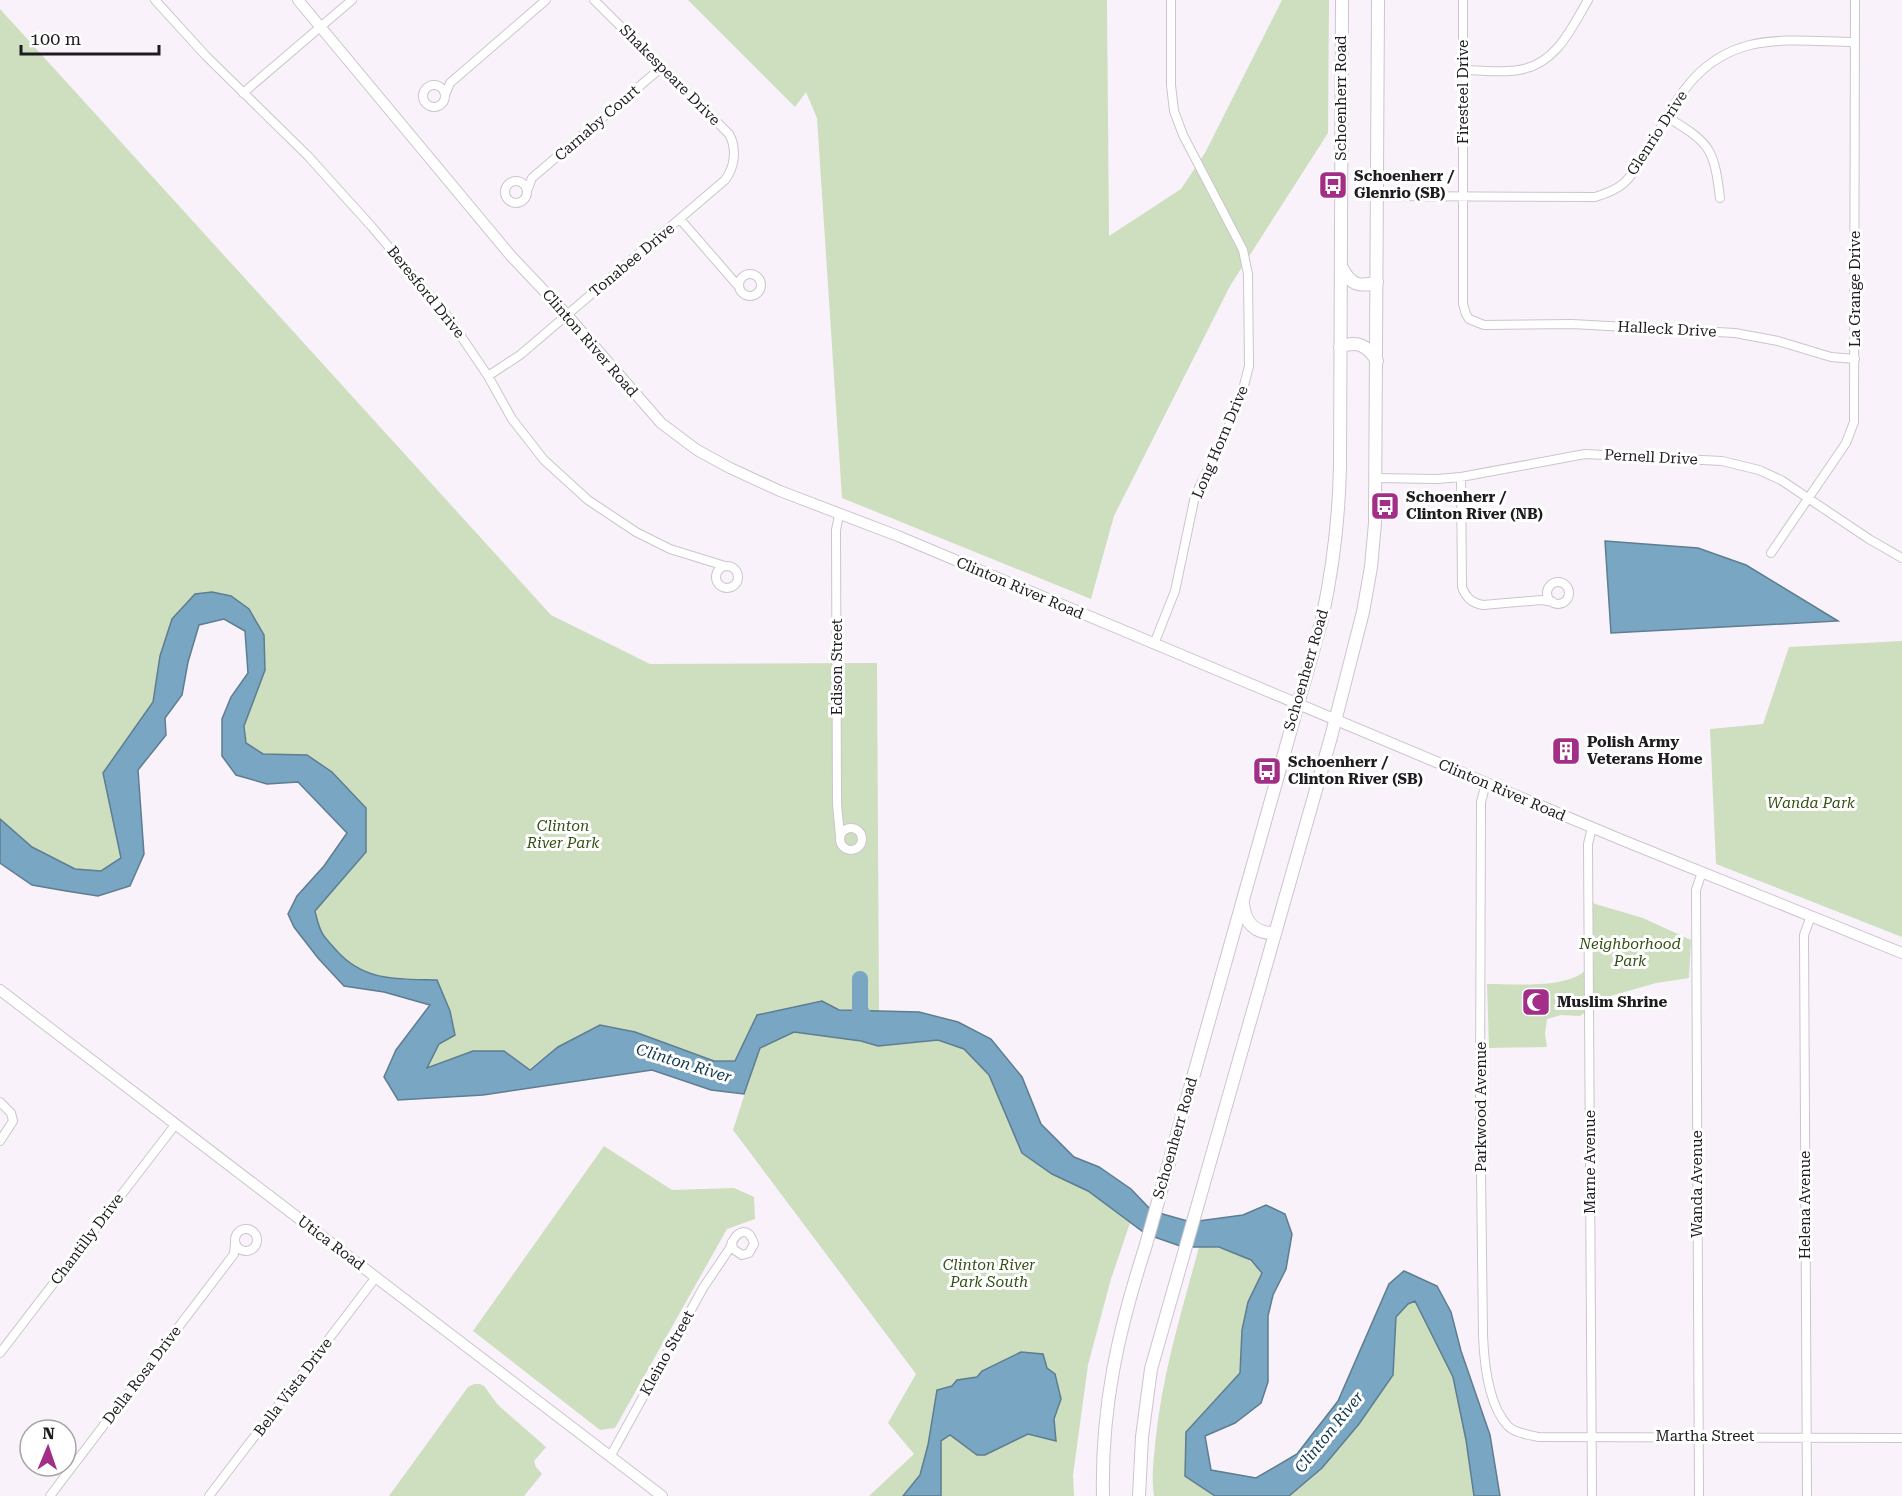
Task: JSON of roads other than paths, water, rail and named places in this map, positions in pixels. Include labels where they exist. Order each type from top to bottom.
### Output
[{"type":"main road","name":"Schoenherr Road","points":[[1102,1496],[1102,1451],[1110,1378],[1127,1304],[1145,1248],[1322,619],[1334,553],[1339,490],[1342,0]]},
{"type":"main road","points":[[1139,1496],[1141,1447],[1151,1369],[1336,719],[1358,636],[1368,586],[1375,523],[1376,478],[1378,0]]},
{"type":"main road","points":[[1341,265],[1346,276],[1356,284],[1368,285],[1377,282]]},
{"type":"main road","points":[[1340,347],[1354,343],[1360,345],[1367,348],[1377,361]]},
{"type":"main road","points":[[1243,898],[1244,912],[1251,926],[1262,932],[1275,933]]},
{"type":"street","name":"Beresford Drive","points":[[155,0],[181,30],[308,156],[372,227],[448,317],[488,376],[512,419],[544,460],[588,500],[620,522],[670,549],[725,566]]},
{"type":"street","name":"Clinton River Road","points":[[298,0],[511,256],[567,315],[636,397],[661,423],[710,459],[760,482],[839,515],[898,536],[1592,828],[1902,953]]},
{"type":"street","points":[[243,93],[352,0]]},
{"type":"street","points":[[450,82],[443,102],[437,107],[424,102],[423,95],[426,88],[450,82],[546,0]]},
{"type":"street","name":"Shakespeare Drive","points":[[594,0],[729,134],[734,146],[734,156]]},
{"type":"street","name":"Long Horn Drive","points":[[1154,644],[1175,591],[1196,496],[1239,405],[1249,366],[1248,274],[1243,250],[1183,135],[1174,111],[1171,85],[1171,0]]},
{"type":"street","name":"Firesteel Drive","points":[[1463,0],[1463,304],[1466,314],[1475,322]]},
{"type":"street","points":[[1464,70],[1519,70],[1534,66],[1548,58],[1559,47],[1588,0]]},
{"type":"street","name":"La Grange Drive","points":[[1771,553],[1810,498],[1852,432],[1856,402],[1855,0]]},
{"type":"street","name":"Glenrio Drive","points":[[1377,196],[1595,197],[1623,184],[1635,171],[1680,96],[1698,72],[1710,62],[1731,51],[1751,45],[1774,42],[1855,42]]},
{"type":"street","name":"Carnaby Court","points":[[518,181],[532,178],[662,67]]},
{"type":"street","points":[[436,85],[443,89],[445,96]]},
{"type":"street","points":[[1667,117],[1699,137],[1707,145],[1716,164],[1720,198]]},
{"type":"street","name":"Tonabee Drive","points":[[488,376],[520,355],[725,180],[734,156]]},
{"type":"street","name":"Carnaby Court","points":[[527,191],[532,178]]},
{"type":"street","points":[[518,181],[525,184],[527,191],[523,201],[516,203],[509,201],[505,195],[506,188],[511,182],[518,181]]},
{"type":"street","points":[[680,219],[746,295],[754,295],[759,291],[761,284],[759,278],[753,274],[731,276]]},
{"type":"street","points":[[739,287],[740,280],[745,275]]},
{"type":"street","name":"Halleck Drive","points":[[1475,322],[1493,325],[1572,324],[1735,333],[1778,341],[1831,357],[1855,359]]},
{"type":"street","name":"Pernell Drive","points":[[1376,478],[1461,477],[1585,454],[1722,461],[1741,464],[1781,480],[1869,539],[1902,558]]},
{"type":"street","points":[[1461,477],[1462,587],[1464,594],[1483,605],[1542,600],[1560,603],[1566,600],[1569,594],[1568,587],[1562,583],[1555,583],[1542,600]]},
{"type":"street","name":"Edison Street","points":[[839,515],[836,530],[836,578],[837,804],[840,836]]},
{"type":"street","points":[[706,561],[714,570],[716,578],[718,585],[732,588],[738,583],[737,572],[732,567],[725,566],[718,570],[716,578]]},
{"type":"street","points":[[1548,590],[1548,597],[1553,602]]},
{"type":"street","name":"Parkwood Avenue","points":[[1486,783],[1481,802],[1480,1104],[1483,1335],[1484,1360],[1489,1382],[1495,1403],[1509,1427]]},
{"type":"street","points":[[839,820],[858,831],[862,837],[861,844],[856,849],[845,849],[840,843],[840,836],[845,830],[852,828]]},
{"type":"street","name":"Marne Avenue","points":[[1592,828],[1588,844],[1592,1496]]},
{"type":"street","name":"Wanda Avenue","points":[[1699,1496],[1696,890],[1702,873]]},
{"type":"street","name":"Helena Avenue","points":[[1807,1496],[1804,935],[1811,916]]},
{"type":"street","name":"Utica Road","points":[[0,990],[662,1496]]},
{"type":"street","points":[[0,1102],[11,1113],[13,1121],[0,1141]]},
{"type":"street","name":"Chantilly Drive","points":[[0,1353],[175,1125]]},
{"type":"street","points":[[247,1228],[254,1231],[257,1238],[256,1245],[246,1251],[234,1254],[235,1236],[240,1230],[247,1228]]},
{"type":"street","points":[[726,1254],[738,1254],[745,1254],[752,1251],[754,1244],[752,1237],[746,1233],[738,1233],[732,1242],[733,1249],[738,1254]]},
{"type":"street","name":"Kleino Street","points":[[611,1455],[703,1288],[732,1242]]},
{"type":"street","points":[[235,1243],[239,1249],[246,1251]]},
{"type":"street","name":"Della Rosa Drive","points":[[50,1496],[234,1254]]},
{"type":"street","name":"Bella Vista Drive","points":[[209,1496],[376,1277]]},
{"type":"street","name":"Martha Street","points":[[1509,1427],[1539,1437],[1902,1438]]},
{"type":"water","points":[[1605,541],[1698,548],[1746,565],[1838,621],[1611,633]]},
{"type":"water","name":"Clinton River","points":[[212,592],[231,596],[249,609],[264,635],[265,670],[244,726],[246,743],[263,754],[307,755],[332,772],[366,808],[366,852],[315,911],[325,937],[337,951],[359,968],[371,974],[396,979],[437,980],[450,1011],[455,1035],[439,1044],[427,1068],[473,1051],[504,1051],[530,1070],[558,1047],[600,1025],[635,1032],[714,1061],[735,1061],[757,1015],[822,1001],[839,1010],[919,1012],[958,1022],[991,1039],[1022,1077],[1041,1124],[1074,1157],[1099,1167],[1131,1189],[1152,1211],[1191,1222],[1243,1215],[1266,1205],[1285,1214],[1292,1234],[1286,1269],[1273,1295],[1268,1316],[1268,1382],[1261,1403],[1235,1423],[1205,1436],[1211,1470],[1256,1478],[1297,1454],[1338,1401],[1389,1284],[1404,1271],[1437,1286],[1451,1312],[1461,1351],[1490,1435],[1500,1496],[1474,1496],[1466,1440],[1453,1377],[1415,1301],[1408,1304],[1396,1317],[1393,1375],[1359,1424],[1322,1468],[1289,1496],[1215,1496],[1185,1476],[1186,1432],[1240,1373],[1242,1330],[1248,1302],[1262,1273],[1251,1260],[1219,1247],[1183,1247],[1146,1234],[1088,1191],[1052,1174],[1022,1153],[989,1075],[964,1049],[938,1040],[878,1046],[861,1041],[794,1032],[760,1048],[744,1094],[711,1090],[652,1070],[483,1095],[398,1100],[384,1077],[396,1050],[430,1005],[384,992],[344,986],[294,927],[288,914],[297,896],[324,866],[347,833],[298,782],[267,784],[236,775],[222,756],[222,719],[231,697],[248,673],[245,631],[224,619],[199,625],[188,662],[182,695],[165,718],[166,735],[138,770],[144,854],[130,886],[98,896],[32,885],[0,863],[0,819],[32,847],[75,869],[101,871],[121,858],[103,773],[153,702],[160,656],[172,619],[195,594]]},
{"type":"water","points":[[1021,1352],[1043,1354],[1047,1368],[1055,1374],[1061,1399],[1054,1419],[1056,1441],[1028,1434],[985,1455],[977,1455],[950,1435],[941,1441],[941,1496],[903,1496],[920,1475],[928,1445],[937,1390],[952,1386],[957,1380],[977,1377],[982,1371]]},
{"type":"waterway","points":[[860,979],[860,1010],[872,1029]]},
{"type":"place","name":"Schoenherr / Glenrio (SB)","points":[[1333,185]]},
{"type":"place","name":"Schoenherr / Clinton River (NB)","points":[[1385,506]]},
{"type":"place","name":"Polish Army Veterans Home","points":[[1566,751]]},
{"type":"place","name":"Schoenherr / Clinton River (SB)","points":[[1267,771]]},
{"type":"place","name":"Muslim Shrine","points":[[1536,1002]]},
{"type":"park label","name":"Wanda Park","points":[[1811,803]]},
{"type":"park label","name":"Clinton River Park","points":[[563,834]]},
{"type":"park label","name":"Neighborhood Park","points":[[1630,952]]},
{"type":"park label","name":"Clinton River Park South","points":[[989,1274]]}]
